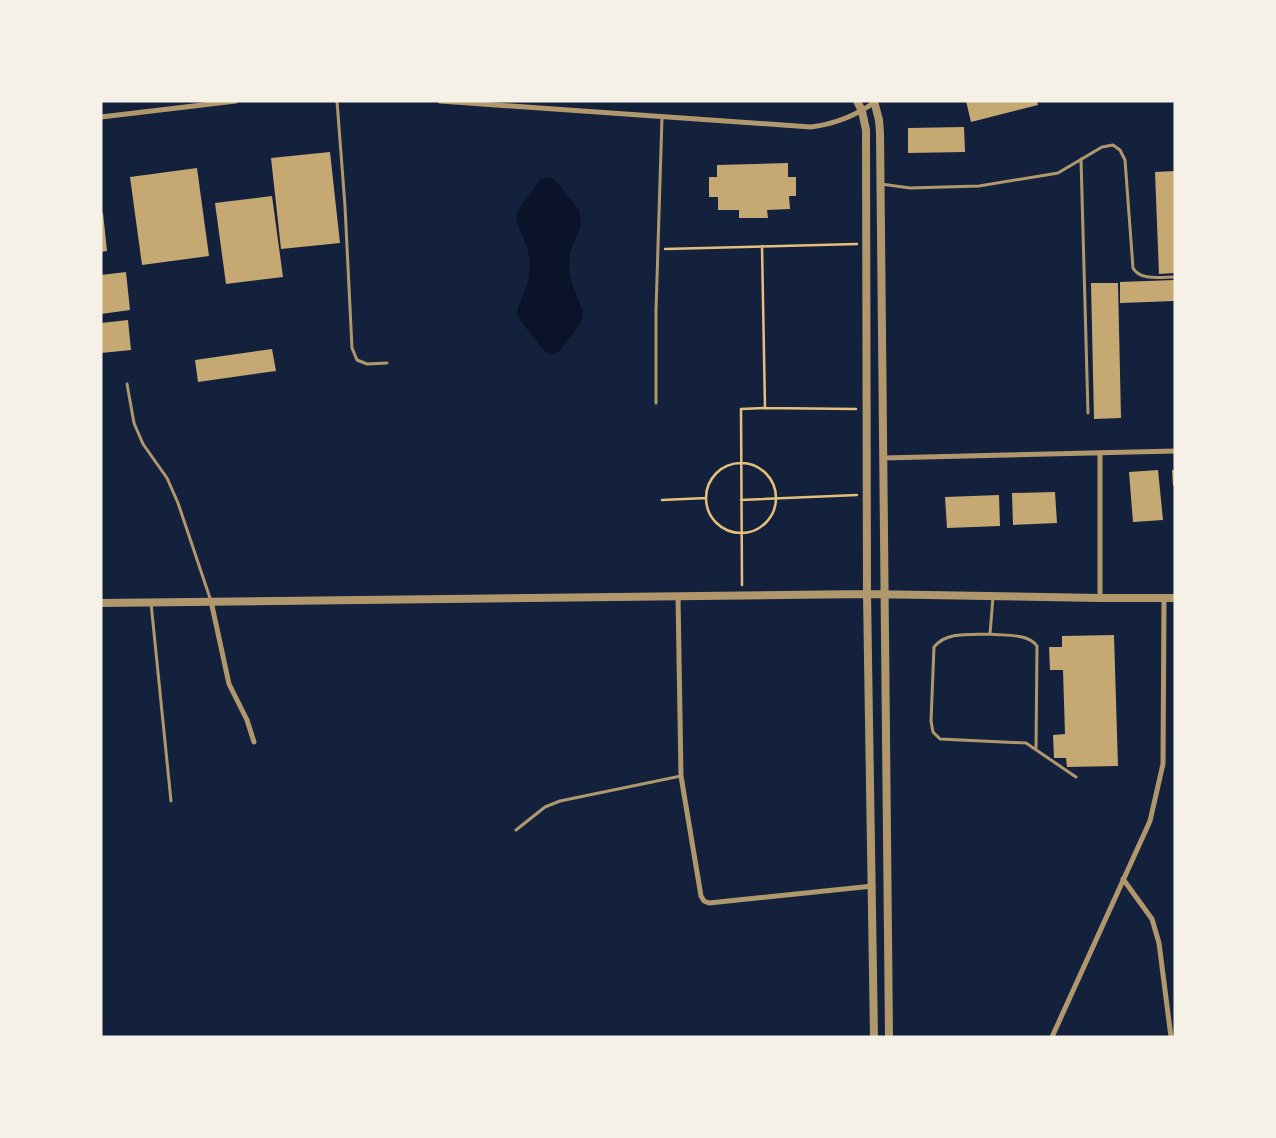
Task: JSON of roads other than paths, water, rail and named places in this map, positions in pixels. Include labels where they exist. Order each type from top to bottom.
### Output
[{"type":"street","points":[[101,117],[236,101]]},
{"type":"street","points":[[440,101],[811,127],[843,121],[875,102],[880,133],[881,184],[890,1037]]},
{"type":"street","points":[[856,101],[862,111],[866,130],[866,495],[874,1037]]},
{"type":"street","points":[[883,458],[1100,454],[1175,450]]},
{"type":"street","points":[[1100,454],[1100,598]]},
{"type":"street","points":[[101,603],[867,594],[1175,598]]},
{"type":"street","points":[[678,596],[681,776],[701,896],[704,901],[709,903],[873,886]]},
{"type":"street","points":[[1052,1037],[1150,821],[1162,764],[1164,598]]},
{"type":"street","points":[[211,601],[229,684],[247,720],[254,742]]},
{"type":"street","points":[[1123,879],[1152,920],[1159,943],[1171,1037]]},
{"type":"lane","points":[[337,101],[345,206],[352,348],[357,360],[367,364],[387,363]]},
{"type":"lane","points":[[656,402],[656,311],[662,116]]},
{"type":"lane","points":[[881,184],[910,188],[979,186],[1058,173],[1102,147],[1113,144],[1120,150],[1125,160],[1133,268],[1141,276],[1175,277]]},
{"type":"lane","points":[[1082,159],[1088,412]]},
{"type":"lane","points":[[127,384],[134,423],[144,444],[167,478],[211,601]]},
{"type":"lane","points":[[990,634],[993,596]]},
{"type":"lane","points":[[151,602],[171,801]]},
{"type":"lane","points":[[1036,749],[1037,646],[1033,640],[1025,637],[990,634],[947,636],[940,639],[934,647],[931,721],[933,732],[940,739],[1026,742],[1036,749],[1076,777]]},
{"type":"lane","points":[[516,830],[545,807],[560,801],[681,776]]},
{"type":"water","points":[[548,177],[555,180],[579,210],[581,218],[580,227],[570,253],[569,269],[572,283],[583,311],[581,322],[560,351],[552,354],[545,352],[517,314],[528,282],[530,265],[528,249],[516,221],[517,212],[540,180]]}]
